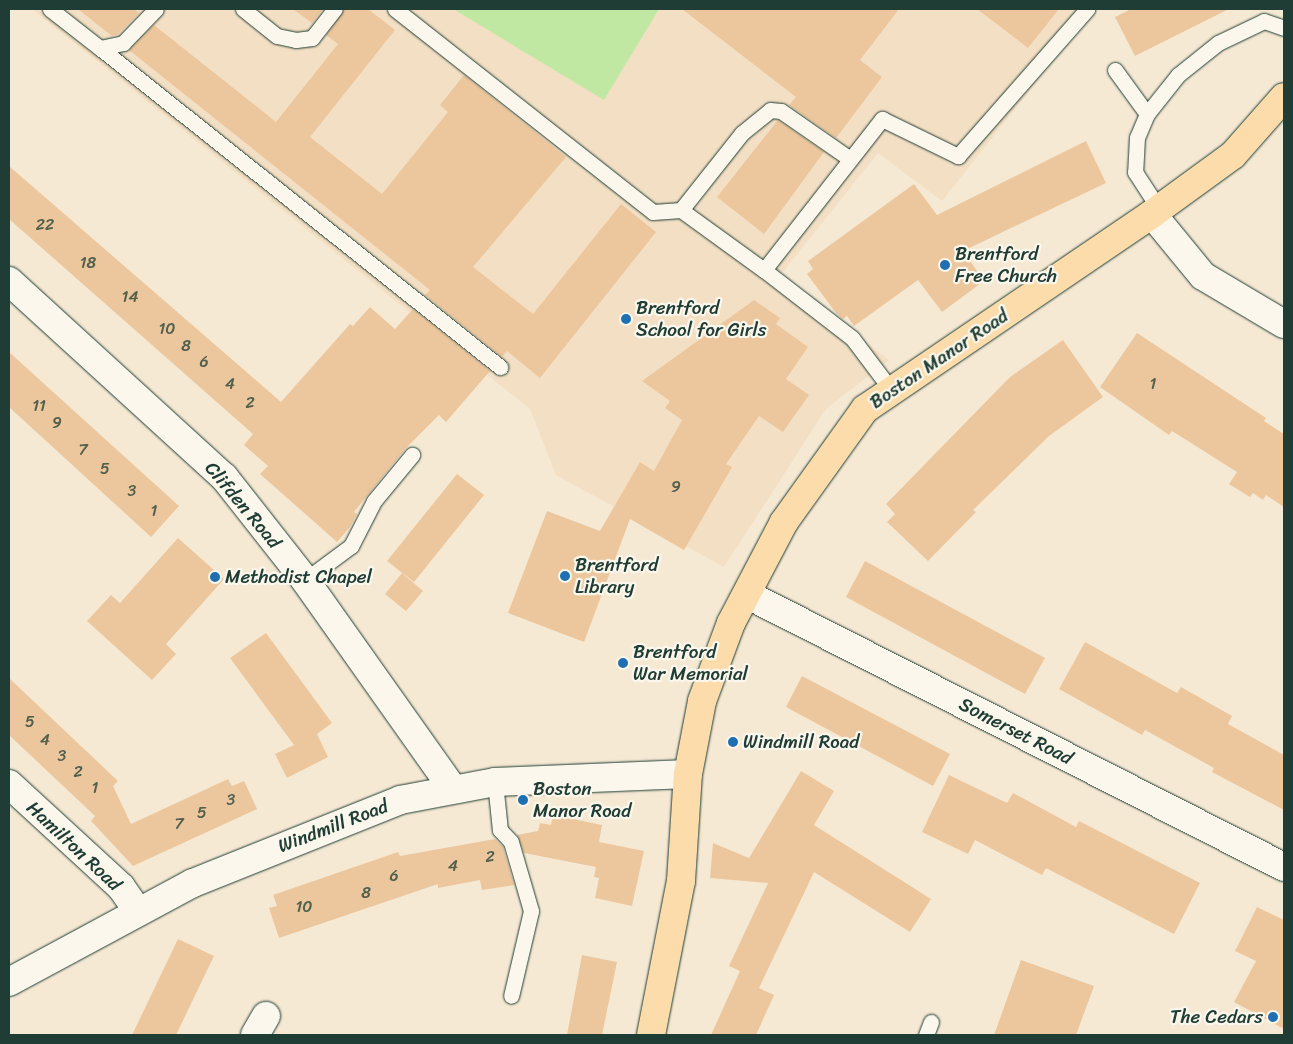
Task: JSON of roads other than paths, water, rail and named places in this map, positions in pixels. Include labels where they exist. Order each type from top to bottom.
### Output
[{"type":"main road","name":"Boston Manor Road","points":[[651,1035],[682,881],[688,774],[702,701],[731,623],[748,595],[784,522],[865,409],[1156,212],[1233,155],[1284,96]]},
{"type":"street","points":[[1156,212],[1203,276],[1284,324]]},
{"type":"street","name":"Clifden Road","points":[[9,281],[224,477],[305,580],[453,789]]},
{"type":"street","name":"Somerset Road","points":[[748,595],[1284,867]]},
{"type":"street","name":"Windmill Road","points":[[9,982],[138,910],[218,872],[400,800],[495,782],[688,774]]},
{"type":"street","name":"Hamilton Road","points":[[9,784],[121,888],[138,910]]},
{"type":"lane","points":[[50,9],[500,367]]},
{"type":"lane","points":[[100,48],[122,44],[156,9]]},
{"type":"lane","points":[[243,9],[277,36],[296,40],[312,38],[336,9]]},
{"type":"lane","points":[[395,9],[653,212],[680,210],[764,270],[852,338],[892,390]]},
{"type":"lane","points":[[764,270],[882,119],[958,156],[1087,9]]},
{"type":"lane","points":[[1156,212],[1135,172],[1138,137],[1147,114],[1178,75],[1218,43],[1264,21],[1284,28]]},
{"type":"lane","points":[[1115,70],[1147,114]]},
{"type":"lane","points":[[680,210],[742,133],[770,110],[781,111],[850,159]]},
{"type":"lane","points":[[305,580],[351,546],[374,501],[412,456]]},
{"type":"lane","points":[[495,782],[500,830],[512,842],[531,910],[511,996]]},
{"type":"place","name":"Brentford Free Church","points":[[945,265]]},
{"type":"place","name":"Brentford School for Girls","points":[[626,319]]},
{"type":"place","name":"Brentford Library","points":[[565,576]]},
{"type":"place","name":"Methodist Chapel","points":[[215,577]]},
{"type":"place","name":"Brentford War Memorial","points":[[623,663]]},
{"type":"place","name":"Windmill Road","points":[[733,742]]},
{"type":"place","name":"Boston Manor Road","points":[[523,800]]},
{"type":"place","name":"The Cedars","points":[[1273,1017]]}]
